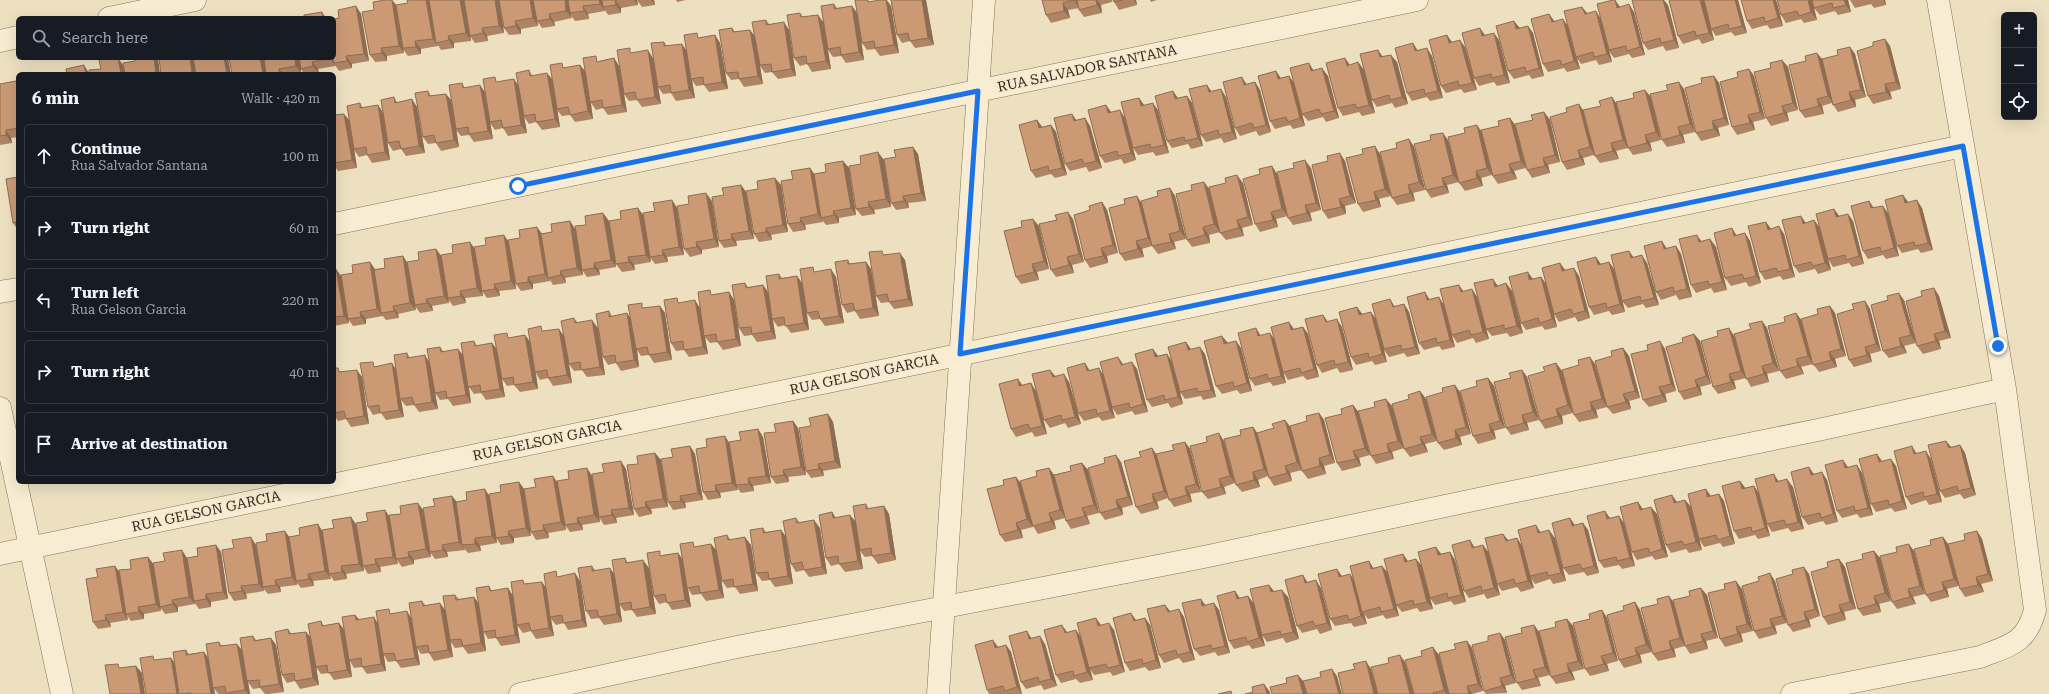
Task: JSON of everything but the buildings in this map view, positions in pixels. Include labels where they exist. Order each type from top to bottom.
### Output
[{"type":"street","points":[[119,16],[195,0]]},
{"type":"street","points":[[938,694],[984,0]]},
{"type":"street","name":"RUA SALVADOR SANTANA","points":[[336,224],[1417,0]]},
{"type":"street","points":[[1792,694],[1980,656],[2010,645],[2024,636],[2031,627],[2035,610],[2005,389],[1938,0]]},
{"type":"street","points":[[0,41],[16,37]]},
{"type":"street","name":"RUA GELSON GARCIA","points":[[336,483],[1963,146]]},
{"type":"street","points":[[0,292],[16,289]]},
{"type":"street","points":[[520,694],[737,647],[1199,558],[1509,492],[1818,430],[2005,389]]},
{"type":"street","points":[[0,408],[16,482]]},
{"type":"street","points":[[16,484],[62,694]]},
{"type":"street","name":"RUA GELSON GARCIA","points":[[0,554],[334,484]]},
{"type":"route","points":[[518,186],[978,91],[960,354],[1963,146],[1998,346]]}]
